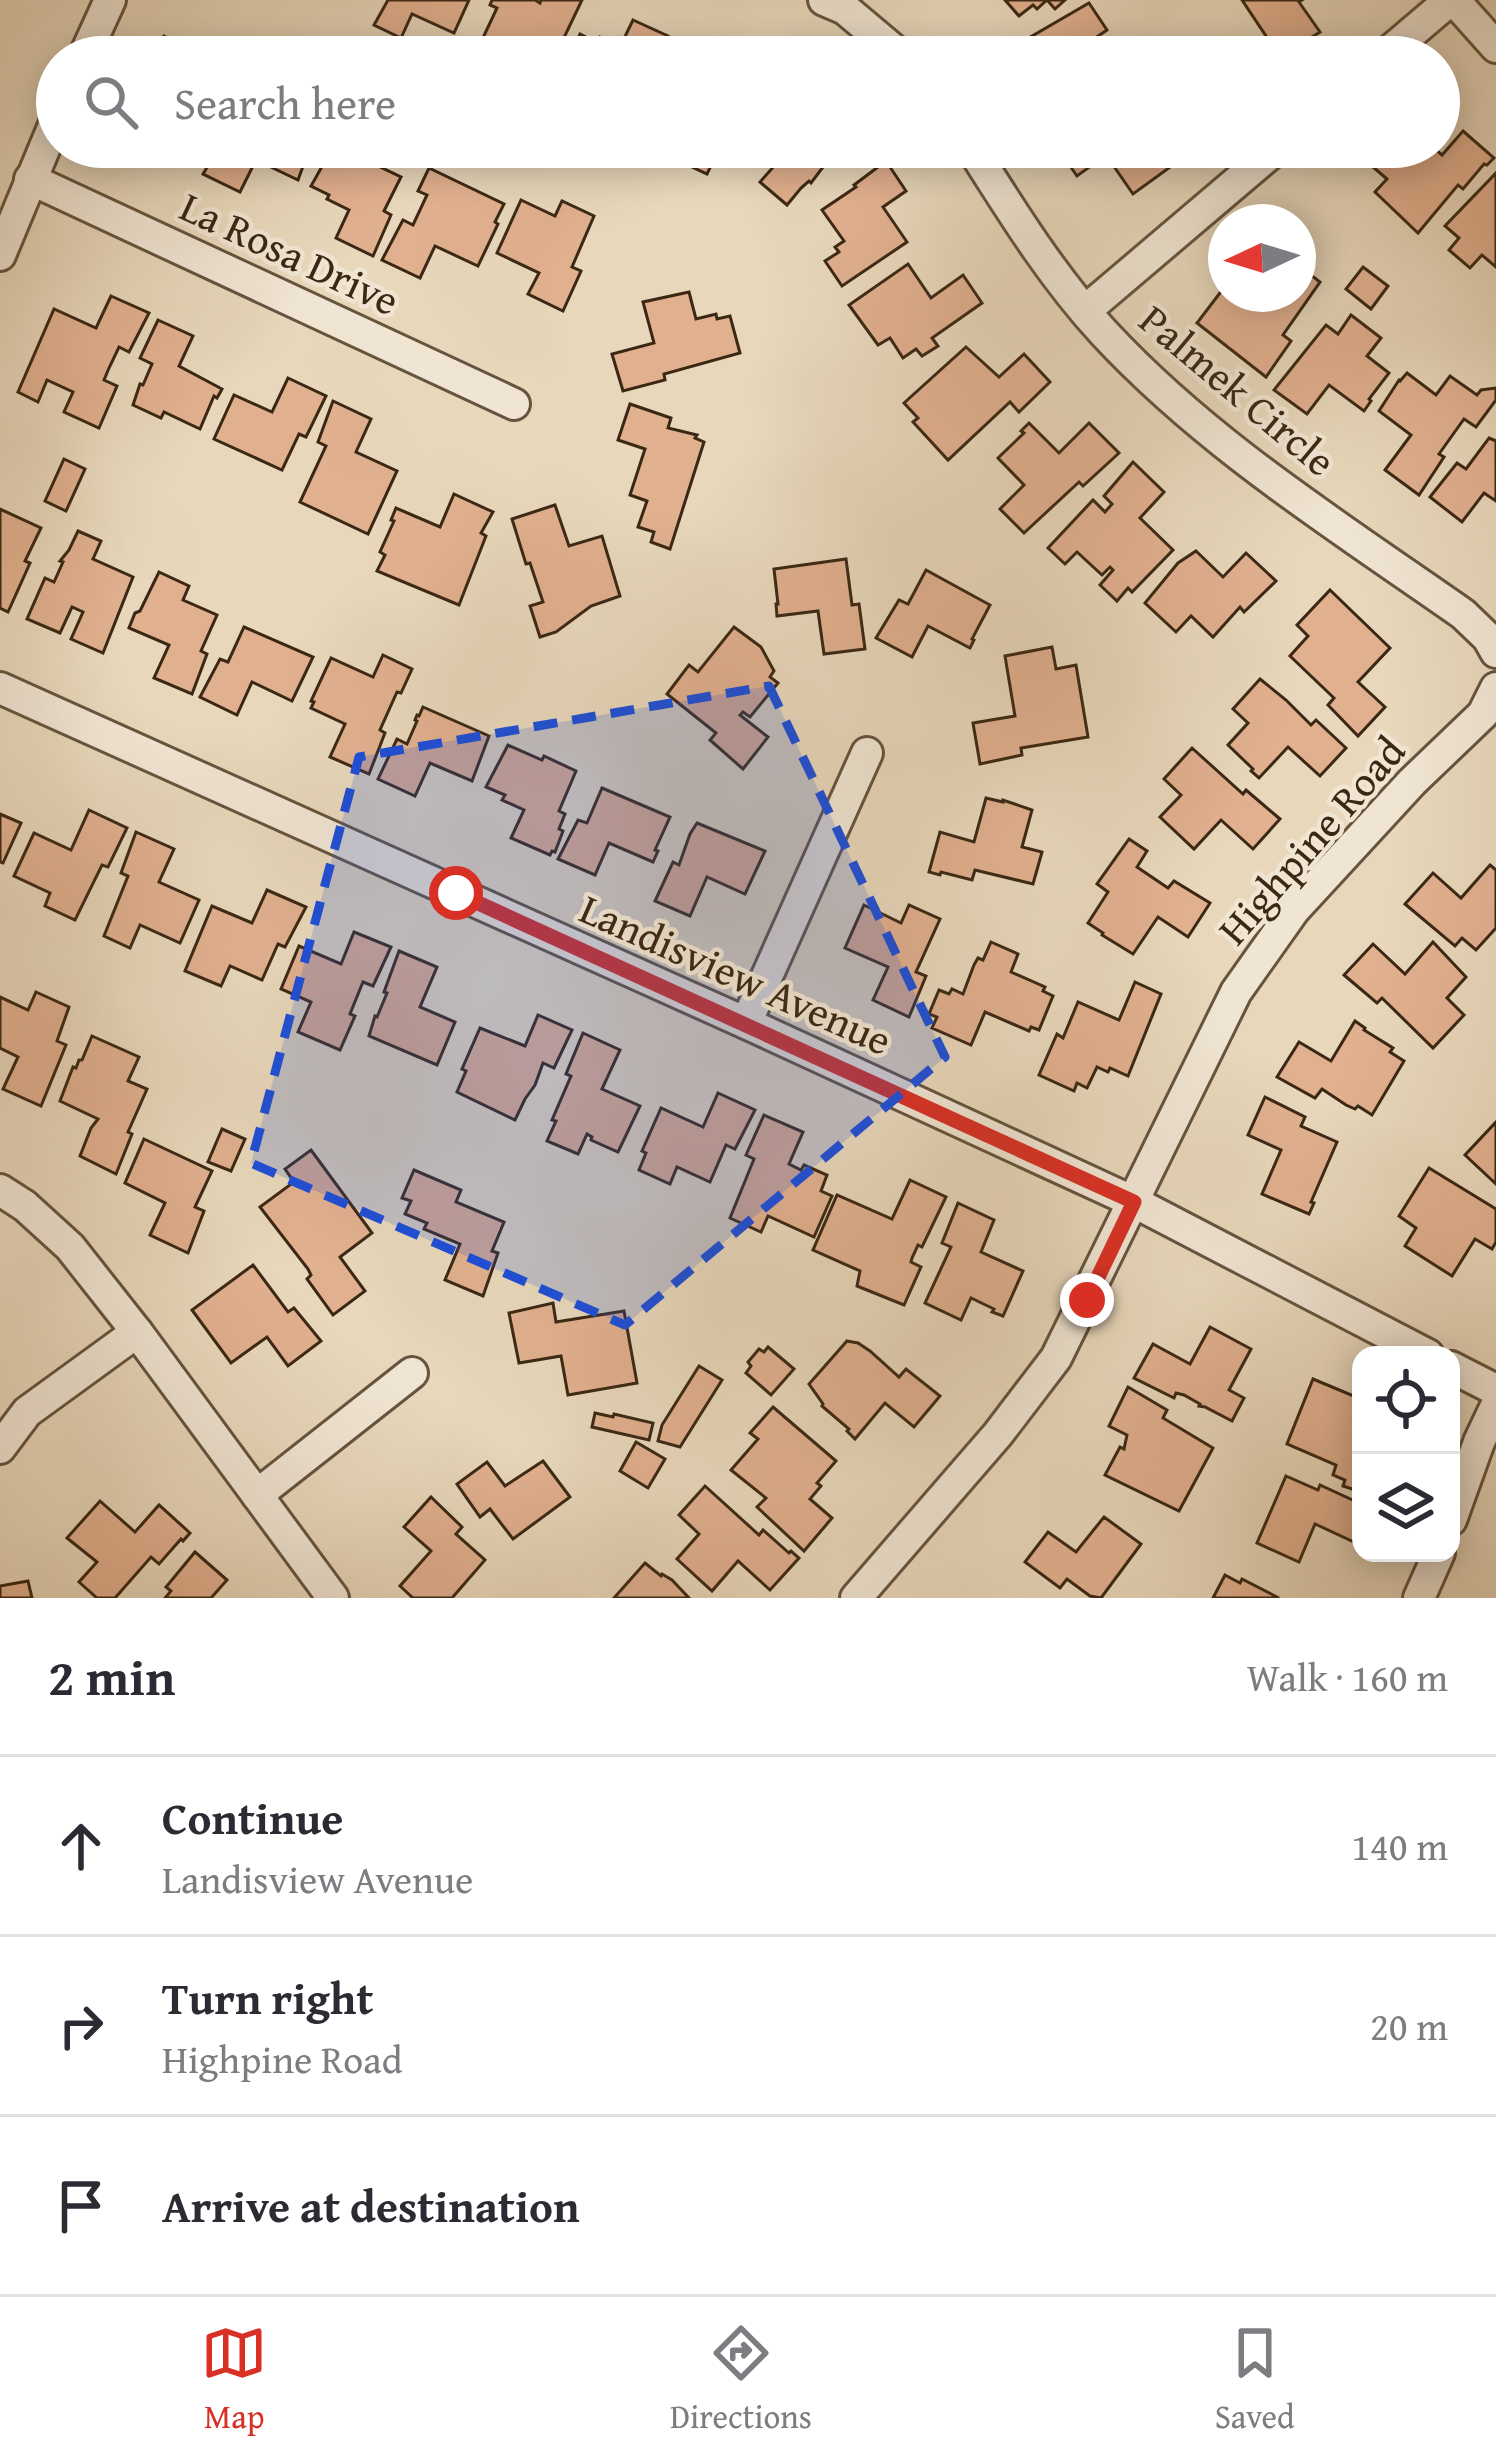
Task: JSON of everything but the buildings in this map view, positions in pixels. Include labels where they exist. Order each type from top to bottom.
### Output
[{"type":"street","points":[[94,36],[110,0]]},
{"type":"street","points":[[824,0],[845,10],[877,36]]},
{"type":"street","points":[[1408,36],[1452,0],[1496,47]]},
{"type":"street","points":[[0,255],[36,165]]},
{"type":"street","name":"Palmek Circle","points":[[984,168],[1105,334],[1216,437],[1463,614],[1496,652]]},
{"type":"street","points":[[1085,311],[1253,168]]},
{"type":"street","name":"La Rosa Drive","points":[[30,178],[514,404]]},
{"type":"street","name":"Landisview Avenue","points":[[0,688],[1134,1202],[1411,1346]]},
{"type":"street","name":"Highpine Road","points":[[856,1598],[1039,1384],[1071,1333],[1236,992],[1282,926],[1412,782],[1483,714],[1496,688]]},
{"type":"street","points":[[746,1023],[867,753]]},
{"type":"street","points":[[0,1190],[70,1247],[333,1598]]},
{"type":"street","points":[[0,1448],[26,1412],[137,1332]]},
{"type":"street","points":[[1460,1372],[1496,1390]]},
{"type":"street","points":[[257,1495],[412,1373]]},
{"type":"street","points":[[1460,1495],[1496,1406]]},
{"type":"street","points":[[1419,1598],[1434,1562]]},
{"type":"highlighted area","points":[[769,686],[945,1057],[625,1325],[251,1163],[359,757]]},
{"type":"route","points":[[456,893],[1134,1202],[1087,1300]]}]
